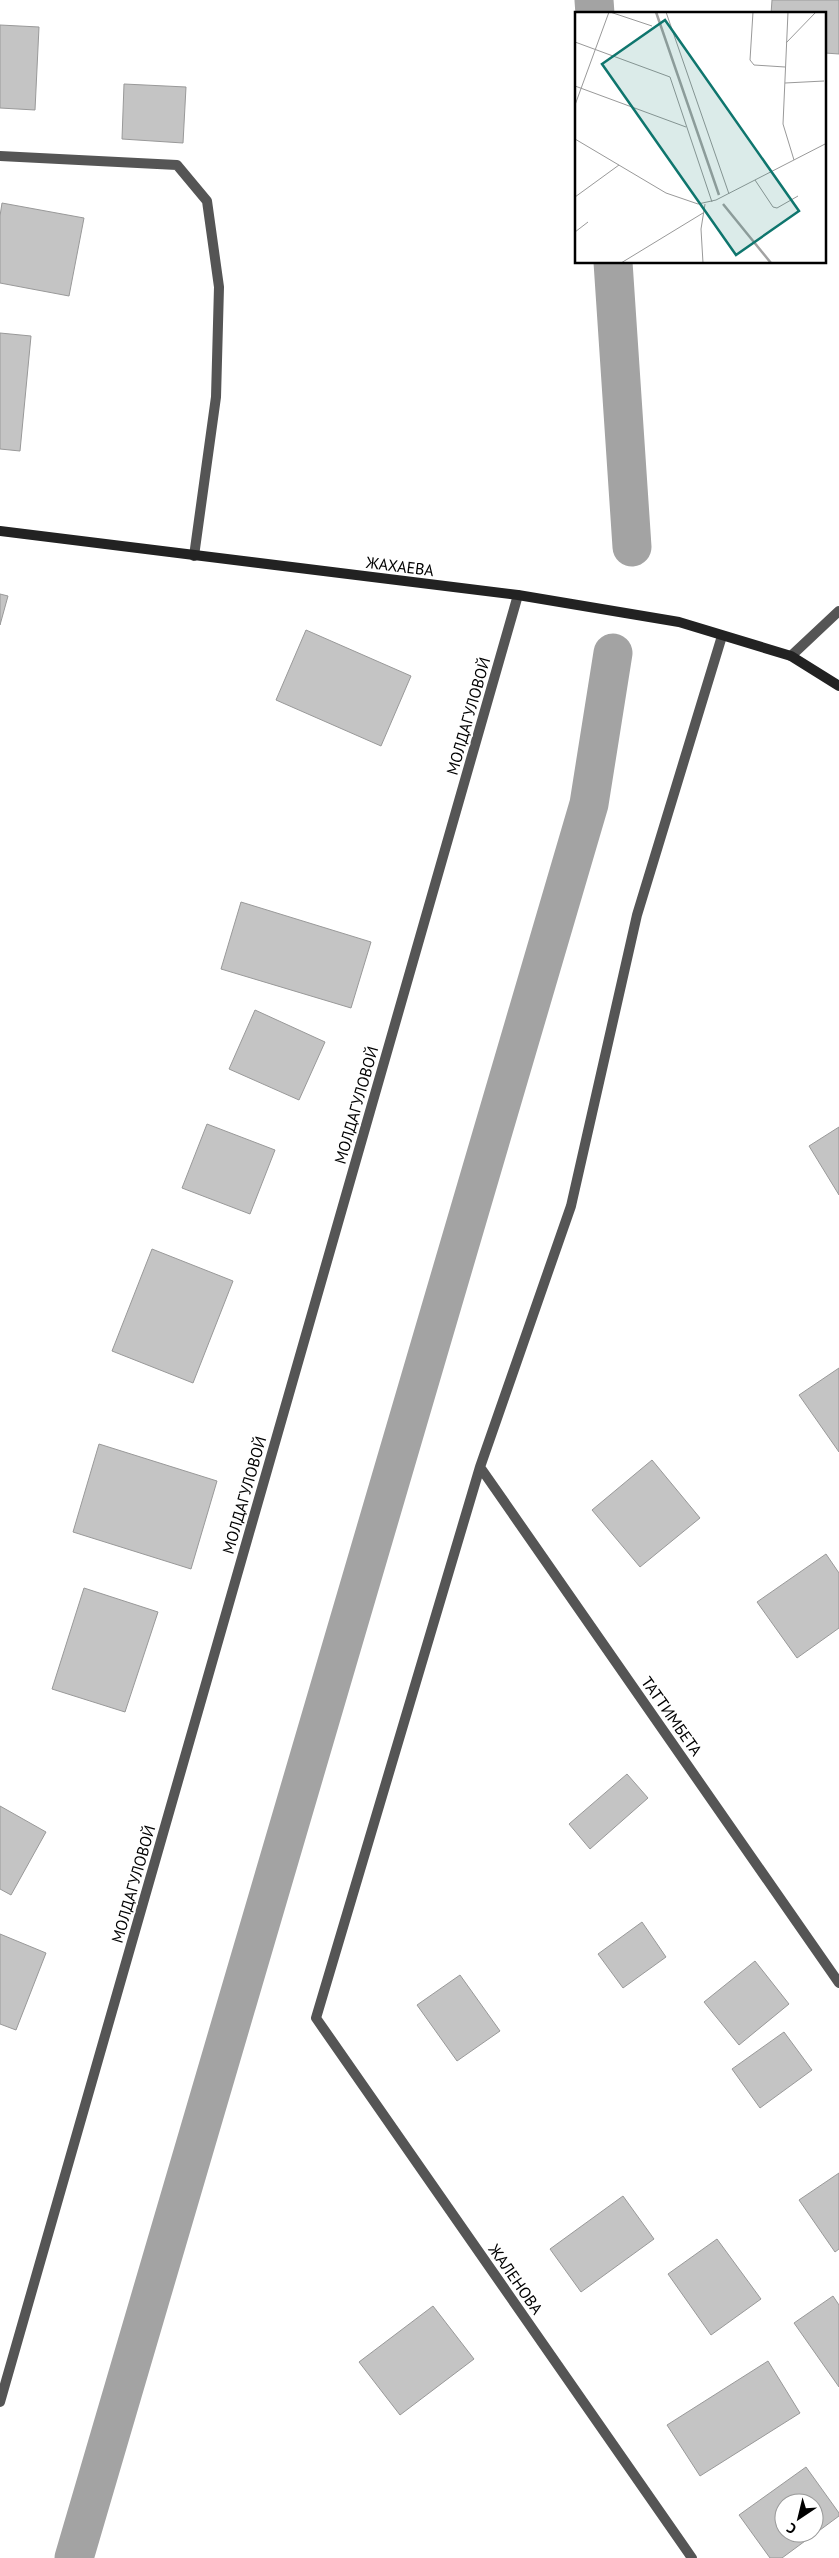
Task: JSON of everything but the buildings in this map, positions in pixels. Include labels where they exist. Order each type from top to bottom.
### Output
[{"type":"street","points":[[0,156],[177,165],[207,201],[219,287],[216,397],[194,556]]},
{"type":"street","name":"ЖАХАЕВА","points":[[0,531],[518,595],[679,622],[791,656],[839,686]]},
{"type":"street","name":"МОЛДАГУЛОВОЙ","points":[[0,2402],[518,595]]},
{"type":"street","points":[[791,656],[839,611]]},
{"type":"street","points":[[480,1467],[571,1206],[637,915],[722,636]]},
{"type":"street","name":"ТАТТИМБЕТА","points":[[480,1467],[839,1982]]},
{"type":"street","name":"ЖАЛЕНОВА","points":[[480,1467],[316,2018],[692,2558]]},
{"type":"waterway","points":[[594,0],[595,12]]},
{"type":"waterway","points":[[613,264],[632,547]]},
{"type":"waterway","points":[[74,2558],[589,804],[613,653]]}]
